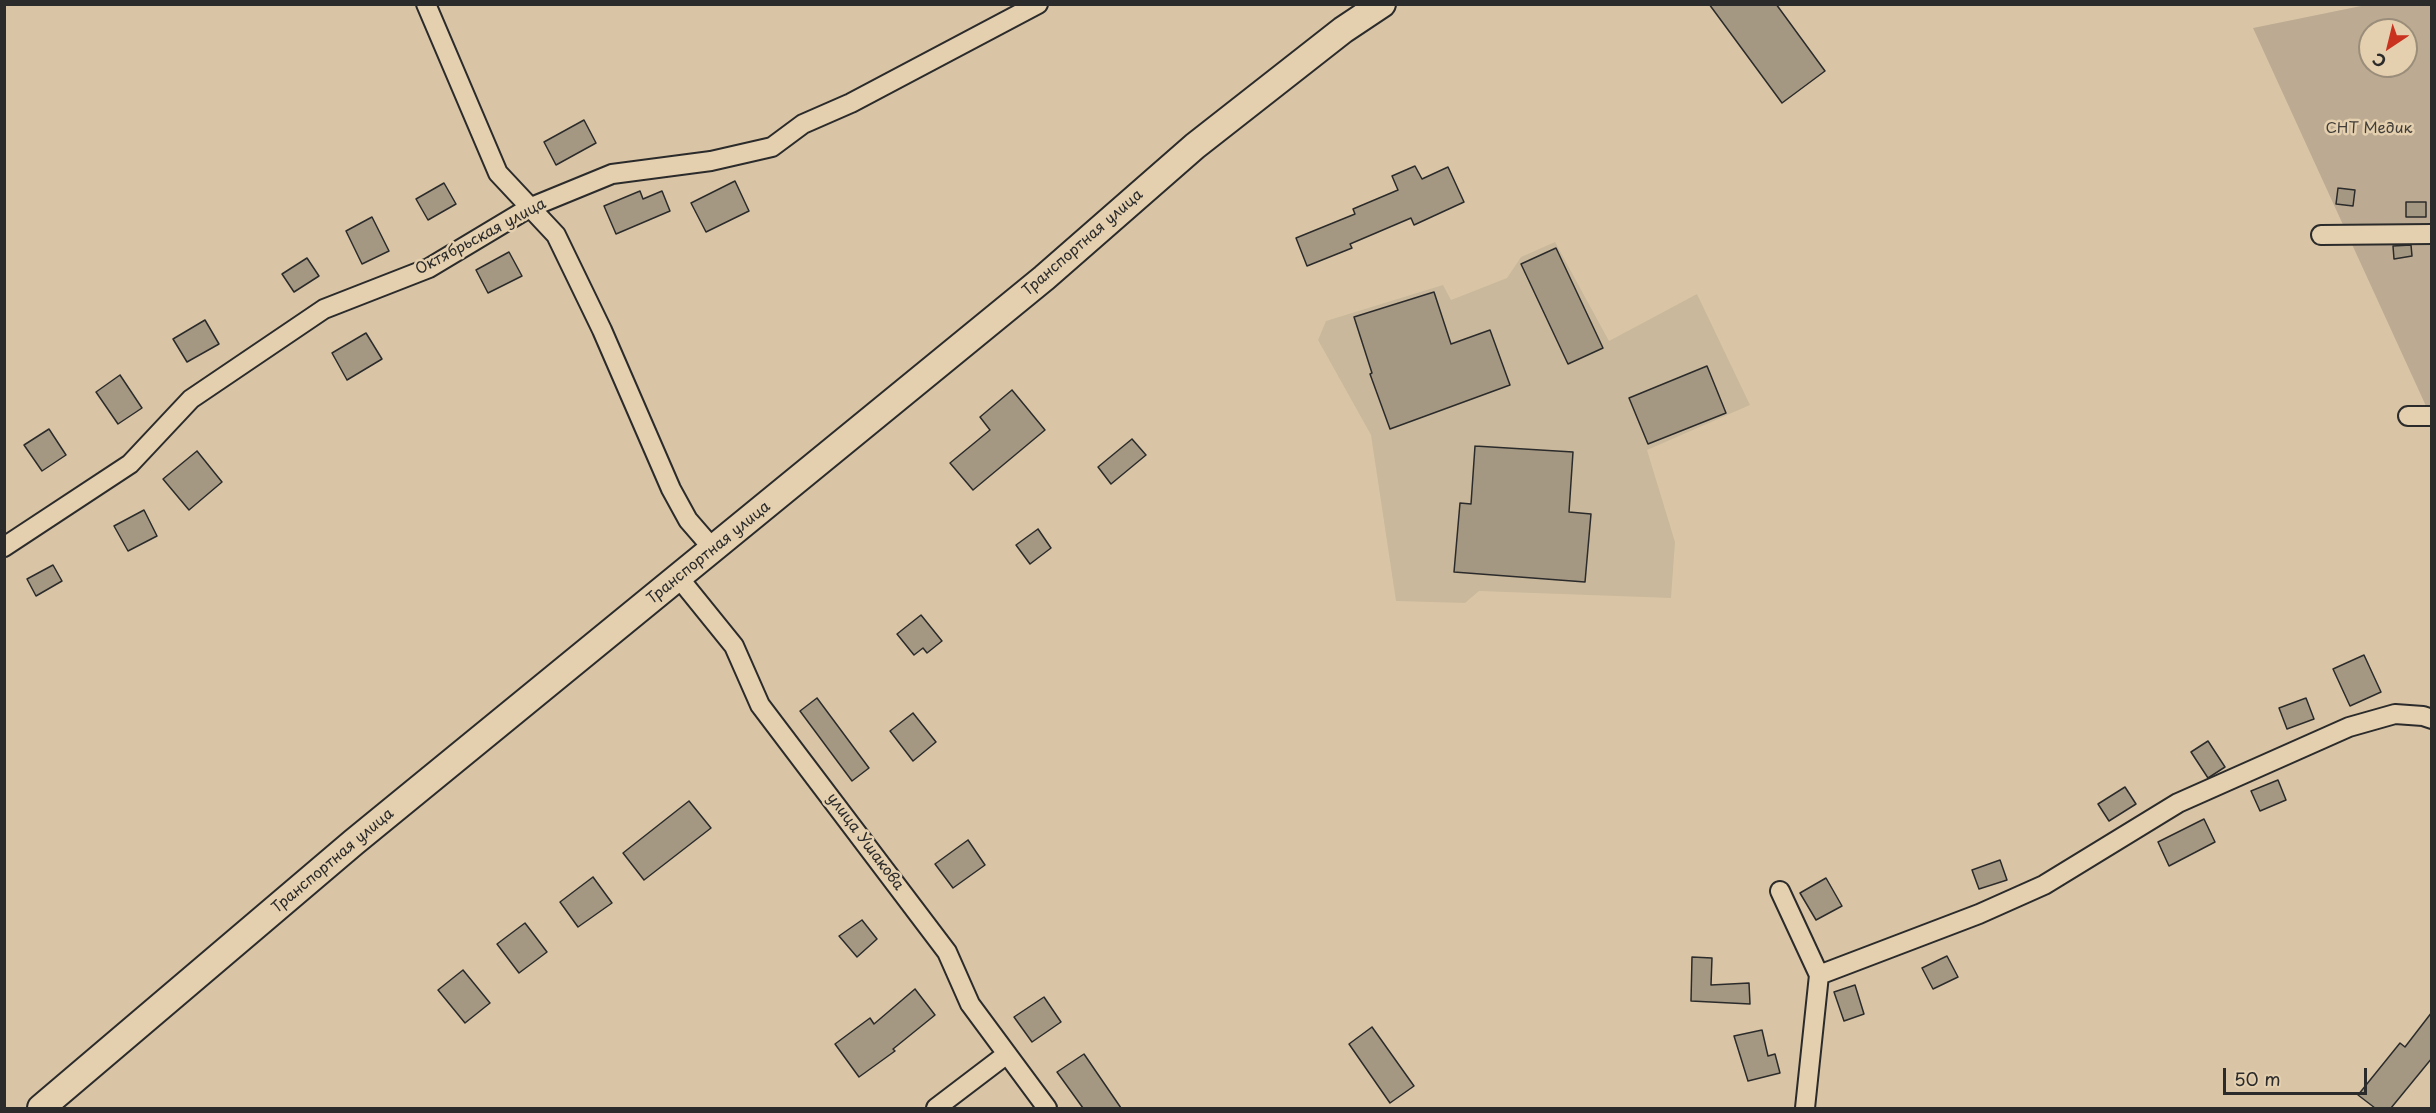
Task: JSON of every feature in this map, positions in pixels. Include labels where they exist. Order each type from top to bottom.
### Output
[{"type":"main road","name":"Транспортная улица","points":[[41,1108],[354,842],[680,578],[1048,274],[1195,146],[1343,30],[1382,4]]},
{"type":"street","points":[[426,4],[498,173],[556,235],[602,330],[671,489],[688,520],[714,550]]},
{"type":"street","name":"Октябрьская улица","points":[[4,547],[130,464],[191,399],[324,309],[429,268],[529,208],[612,174],[711,161],[772,147],[803,124],[851,103],[1038,4]]},
{"type":"street","points":[[2321,235],[2432,234]]},
{"type":"street","points":[[2408,416],[2432,416]]},
{"type":"street","name":"улица Ушакова","points":[[680,578],[734,646],[760,705],[947,952],[970,1004],[1047,1108]]},
{"type":"street","points":[[1819,975],[1979,914],[2044,885],[2178,803],[2349,727],[2395,714],[2432,719]]},
{"type":"street","points":[[1780,891],[1819,975],[1805,1108]]},
{"type":"street","points":[[936,1108],[1007,1054]]},
{"type":"shaded area","points":[[1555,242],[1609,341],[1697,294],[1750,405],[1647,450],[1675,542],[1671,598],[1479,591],[1465,603],[1396,601],[1371,435],[1318,340],[1326,321],[1443,285],[1451,300],[1507,278],[1521,257]]},
{"type":"green space","name":"СНТ Медик","points":[[2366,5],[2431,5],[2431,417],[2253,28]]},
{"type":"building","points":[[1709,4],[1776,4],[1825,71],[1782,103]]},
{"type":"building","points":[[584,120],[596,143],[556,165],[544,142]]},
{"type":"building","points":[[1415,166],[1422,179],[1448,167],[1464,202],[1414,225],[1411,218],[1350,244],[1352,248],[1307,266],[1296,238],[1355,214],[1353,209],[1398,190],[1392,176]]},
{"type":"building","points":[[735,181],[749,211],[706,232],[691,203]]},
{"type":"building","points":[[444,183],[456,204],[428,220],[416,199]]},
{"type":"building","points":[[2338,188],[2355,190],[2353,206],[2336,204]]},
{"type":"building","points":[[640,191],[643,199],[662,191],[670,211],[616,234],[604,206]]},
{"type":"building","points":[[2406,202],[2426,202],[2426,217],[2406,217]]},
{"type":"building","points":[[372,217],[389,251],[362,264],[346,231]]},
{"type":"building","points":[[2411,245],[2412,256],[2394,259],[2393,246]]},
{"type":"building","points":[[1556,248],[1603,348],[1568,364],[1521,264]]},
{"type":"building","points":[[509,252],[522,276],[488,293],[476,270]]},
{"type":"building","points":[[307,258],[319,276],[294,292],[282,274]]},
{"type":"building","points":[[1434,292],[1451,344],[1490,330],[1510,385],[1390,429],[1370,374],[1372,373],[1354,317]]},
{"type":"building","points":[[205,320],[219,344],[187,362],[173,339]]},
{"type":"building","points":[[366,333],[382,359],[347,380],[332,353]]},
{"type":"building","points":[[1707,366],[1726,413],[1648,444],[1629,398]]},
{"type":"building","points":[[120,375],[142,408],[118,424],[96,392]]},
{"type":"building","points":[[1012,390],[1045,430],[973,490],[950,463],[990,430],[980,417]]},
{"type":"building","points":[[49,429],[66,455],[42,471],[24,445]]},
{"type":"building","points":[[1132,439],[1146,455],[1111,484],[1098,467]]},
{"type":"building","points":[[1475,446],[1573,452],[1569,512],[1591,514],[1585,582],[1454,572],[1460,503],[1471,504]]},
{"type":"building","points":[[197,451],[222,482],[189,510],[163,479]]},
{"type":"building","points":[[144,510],[157,536],[128,551],[114,526]]},
{"type":"building","points":[[1038,529],[1051,548],[1030,564],[1016,545]]},
{"type":"building","points":[[53,565],[62,581],[36,596],[27,579]]},
{"type":"building","points":[[921,615],[942,641],[927,653],[923,648],[914,655],[897,634]]},
{"type":"building","points":[[2364,655],[2381,692],[2350,706],[2333,669]]},
{"type":"building","points":[[817,698],[869,768],[852,781],[800,711]]},
{"type":"building","points":[[2306,698],[2314,719],[2287,729],[2279,708]]},
{"type":"building","points":[[913,713],[936,742],[913,761],[890,731]]},
{"type":"building","points":[[2208,741],[2225,767],[2208,778],[2191,752]]},
{"type":"building","points":[[2278,780],[2286,800],[2260,811],[2251,791]]},
{"type":"building","points":[[2125,787],[2136,804],[2109,821],[2098,804]]},
{"type":"building","points":[[689,801],[711,828],[644,880],[623,853]]},
{"type":"building","points":[[2204,819],[2215,842],[2169,866],[2158,842]]},
{"type":"building","points":[[968,840],[985,865],[953,888],[935,864]]},
{"type":"building","points":[[2000,860],[2007,880],[1979,889],[1972,870]]},
{"type":"building","points":[[593,877],[612,903],[578,927],[560,902]]},
{"type":"building","points":[[1826,878],[1842,906],[1816,920],[1800,893]]},
{"type":"building","points":[[862,920],[877,939],[857,957],[839,936]]},
{"type":"building","points":[[525,923],[547,952],[519,973],[497,944]]},
{"type":"building","points":[[1947,956],[1958,977],[1933,989],[1922,968]]},
{"type":"building","points":[[1692,957],[1712,958],[1711,985],[1749,983],[1750,1004],[1691,1001]]},
{"type":"building","points":[[463,970],[490,1003],[465,1023],[438,990]]},
{"type":"building","points":[[1855,985],[1864,1014],[1844,1021],[1834,992]]},
{"type":"building","points":[[915,989],[935,1015],[893,1049],[895,1051],[859,1077],[835,1044],[870,1018],[874,1024]]},
{"type":"building","points":[[1044,997],[1061,1022],[1032,1042],[1014,1017]]},
{"type":"building","points":[[2432,1012],[2432,1058],[2391,1108],[2375,1108],[2358,1095],[2400,1043],[2405,1047]]},
{"type":"building","points":[[1372,1027],[1414,1086],[1390,1103],[1349,1044]]},
{"type":"building","points":[[1762,1030],[1768,1056],[1775,1054],[1780,1073],[1748,1081],[1734,1036]]},
{"type":"building","points":[[1084,1054],[1121,1108],[1083,1108],[1057,1072]]}]
